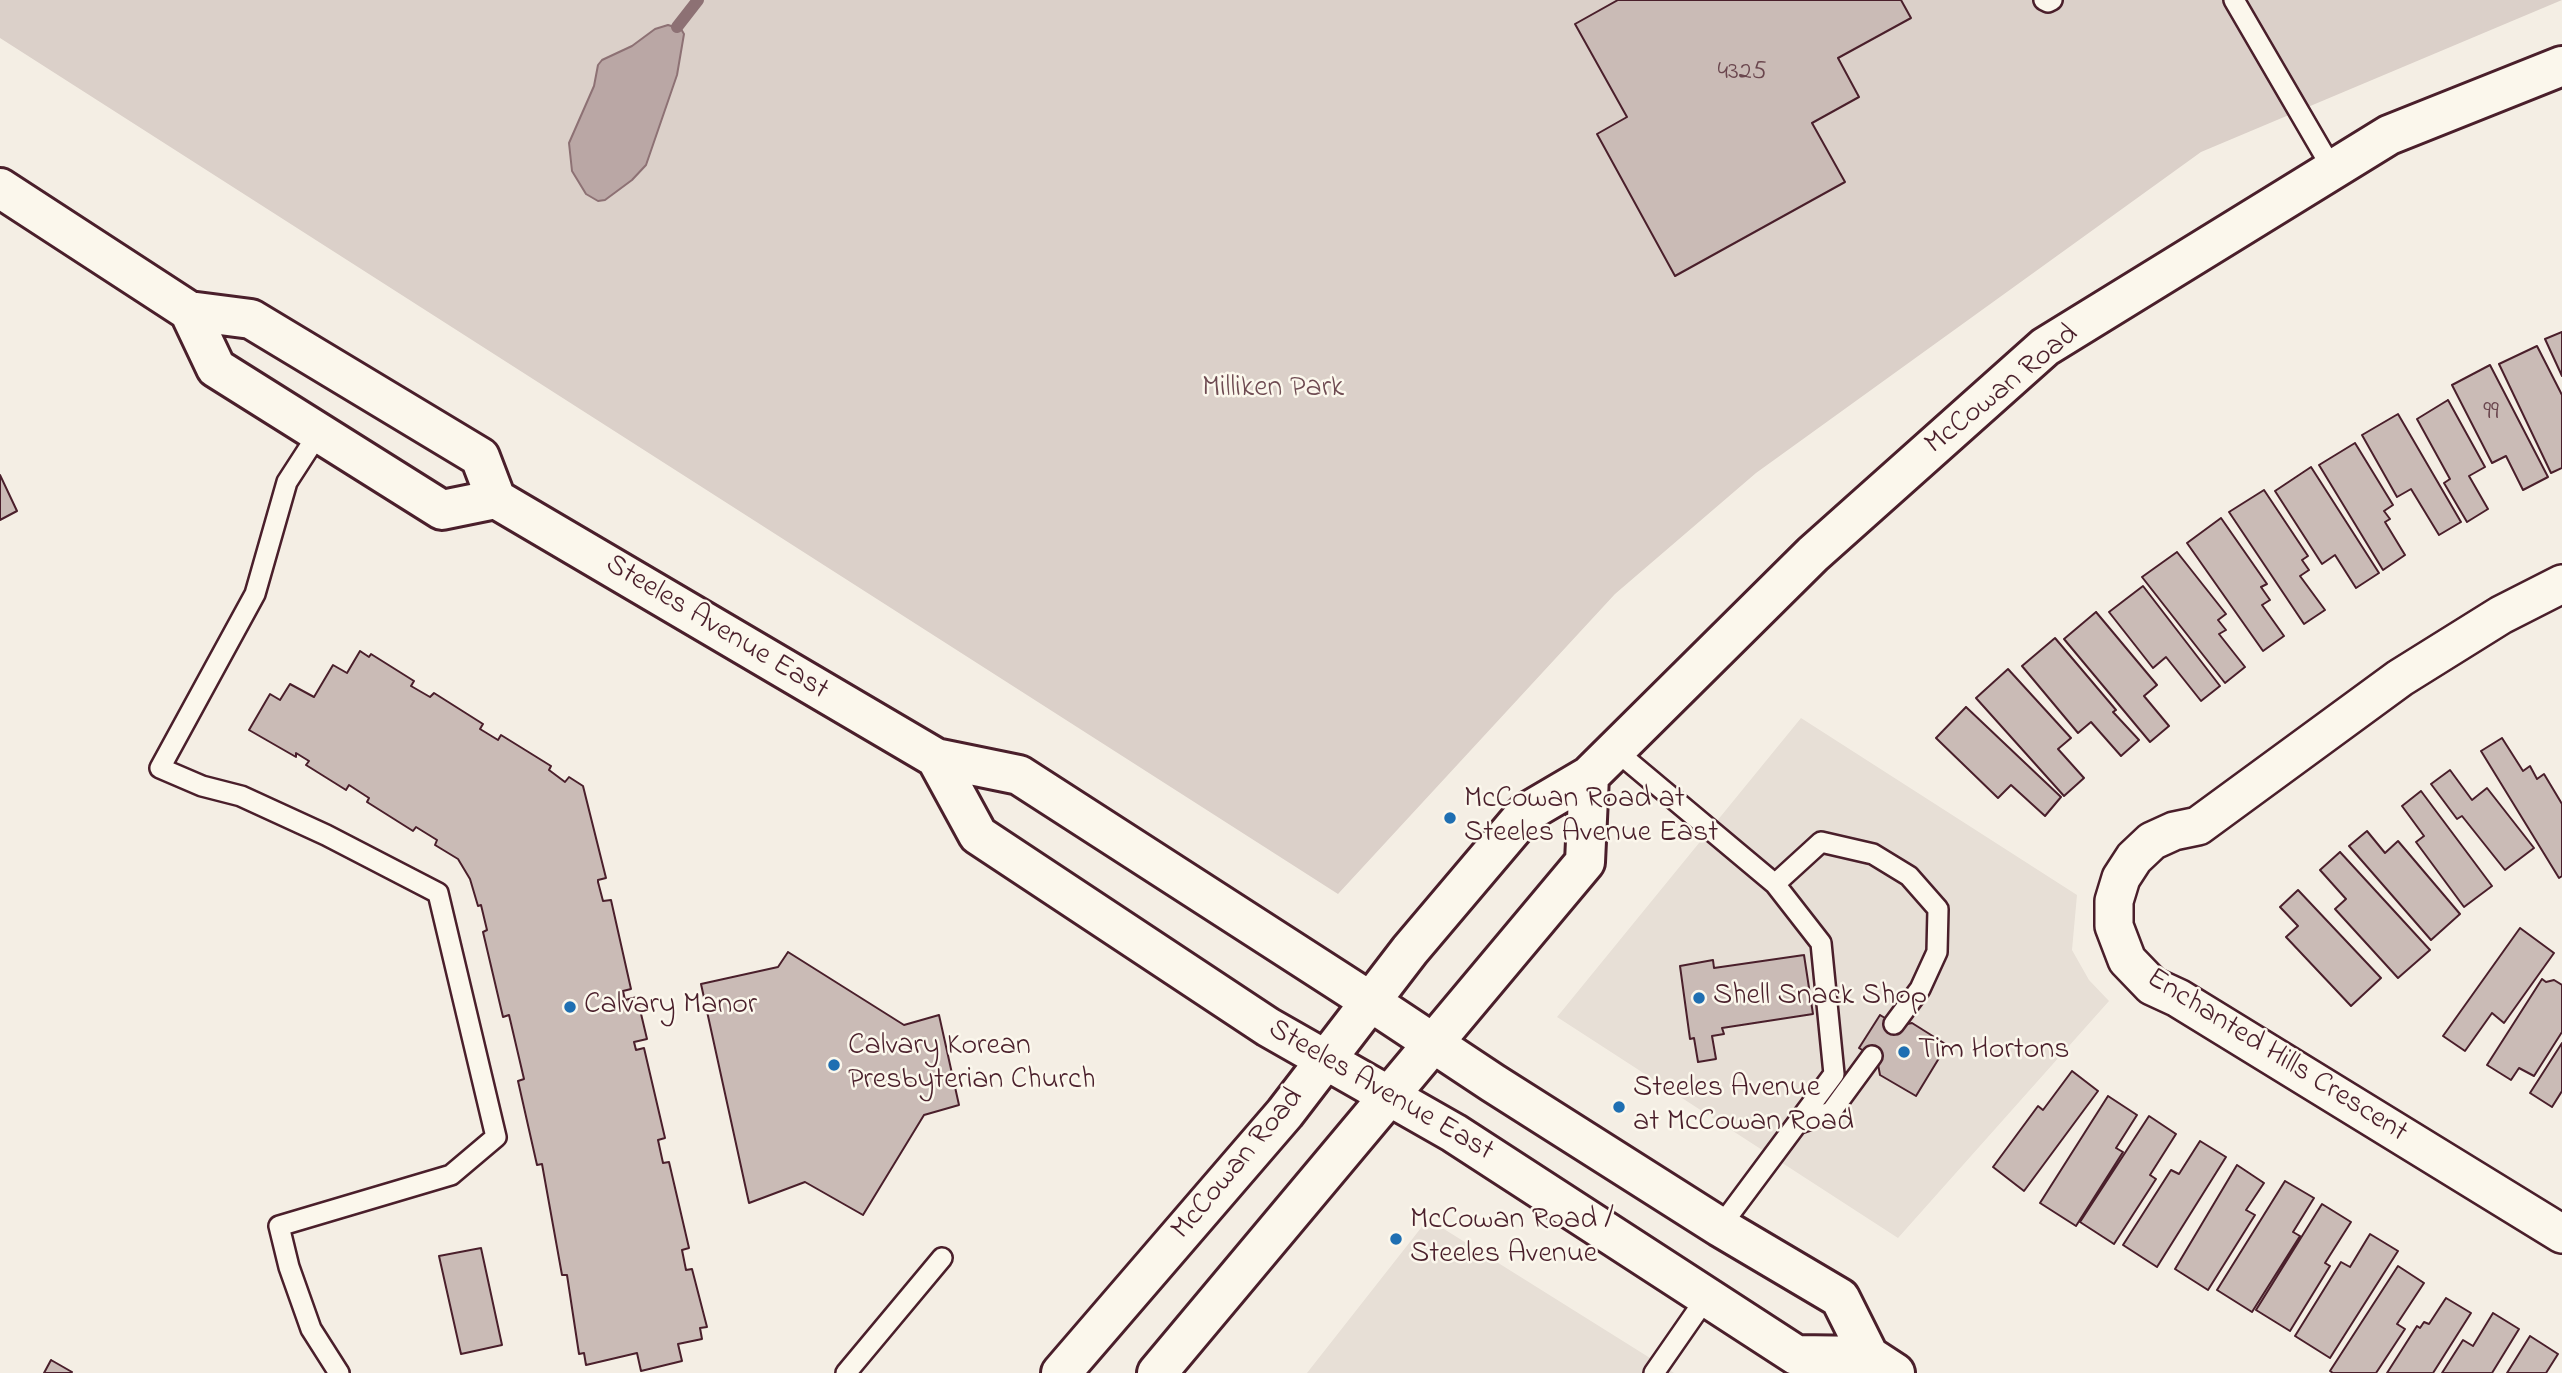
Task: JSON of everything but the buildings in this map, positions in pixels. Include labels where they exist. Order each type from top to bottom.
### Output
[{"type":"main road","name":"McCowan Road","points":[[1061,1373],[1285,1113],[1410,950],[1526,813],[1589,776],[1813,554],[2045,348],[2389,135],[2562,66]]},
{"type":"main road","points":[[0,188],[189,311],[251,319],[480,457],[496,499],[442,510],[216,368],[189,311]]},
{"type":"main road","name":"Steeles Avenue East","points":[[496,499],[936,758],[1019,775],[1434,1042],[1493,1083],[1720,1227],[1840,1298],[1882,1364]]},
{"type":"main road","name":"Steeles Avenue East","points":[[936,758],[978,835],[1268,1027],[1454,1132],[1796,1355],[1882,1364]]},
{"type":"main road","points":[[1157,1373],[1585,862],[1589,776]]},
{"type":"street","name":"Enchanted Hills Crescent","points":[[2562,584],[2501,615],[2400,678],[2198,827],[2174,831],[2152,841],[2134,858],[2121,878],[2115,901],[2114,926],[2127,960],[2152,986],[2178,998],[2562,1234]]},
{"type":"lane","points":[[2043,0],[2052,0]]},
{"type":"lane","points":[[2234,0],[2333,170]]},
{"type":"lane","points":[[320,432],[287,482],[255,594],[160,768],[202,786],[253,802],[326,835],[438,893],[496,1137],[451,1175],[279,1226],[289,1267],[311,1329],[339,1373]]},
{"type":"lane","points":[[1615,750],[1775,884],[1821,943],[1834,1074],[1720,1227]]},
{"type":"lane","points":[[1775,884],[1821,842],[1873,854],[1909,876],[1938,909],[1937,952],[1920,989],[1894,1024]]},
{"type":"lane","points":[[1797,1124],[1831,1112],[1872,1056]]},
{"type":"lane","points":[[846,1373],[942,1258]]},
{"type":"lane","points":[[1654,1373],[1706,1298]]},
{"type":"shaded area","points":[[668,25],[681,29],[684,34],[677,75],[646,165],[632,180],[605,200],[598,201],[586,194],[572,171],[569,143],[594,86],[598,65],[655,29]]},
{"type":"shaded area","points":[[1801,718],[2077,895],[2072,950],[2089,980],[2109,1001],[1898,1238],[1557,1017]]},
{"type":"shaded area","points":[[1428,1219],[1674,1373],[1307,1373]]},
{"type":"green space","name":"Milliken Park","points":[[0,0],[2562,0],[2201,152],[1756,473],[1615,594],[1338,894],[0,38]]},
{"type":"waterway","points":[[677,27],[698,0]]},
{"type":"place","name":"McCowan Road at Steeles Avenue East","points":[[1450,818]]},
{"type":"place","name":"Shell Snack Shop","points":[[1699,998]]},
{"type":"place","name":"Calvary Manor","points":[[570,1007]]},
{"type":"place","name":"Tim Hortons","points":[[1904,1052]]},
{"type":"place","name":"Calvary Korean Presbyterian Church","points":[[834,1065]]},
{"type":"place","name":"Steeles Avenue at McCowan Road","points":[[1619,1107]]},
{"type":"place","name":"McCowan Road / Steeles Avenue","points":[[1396,1239]]}]
